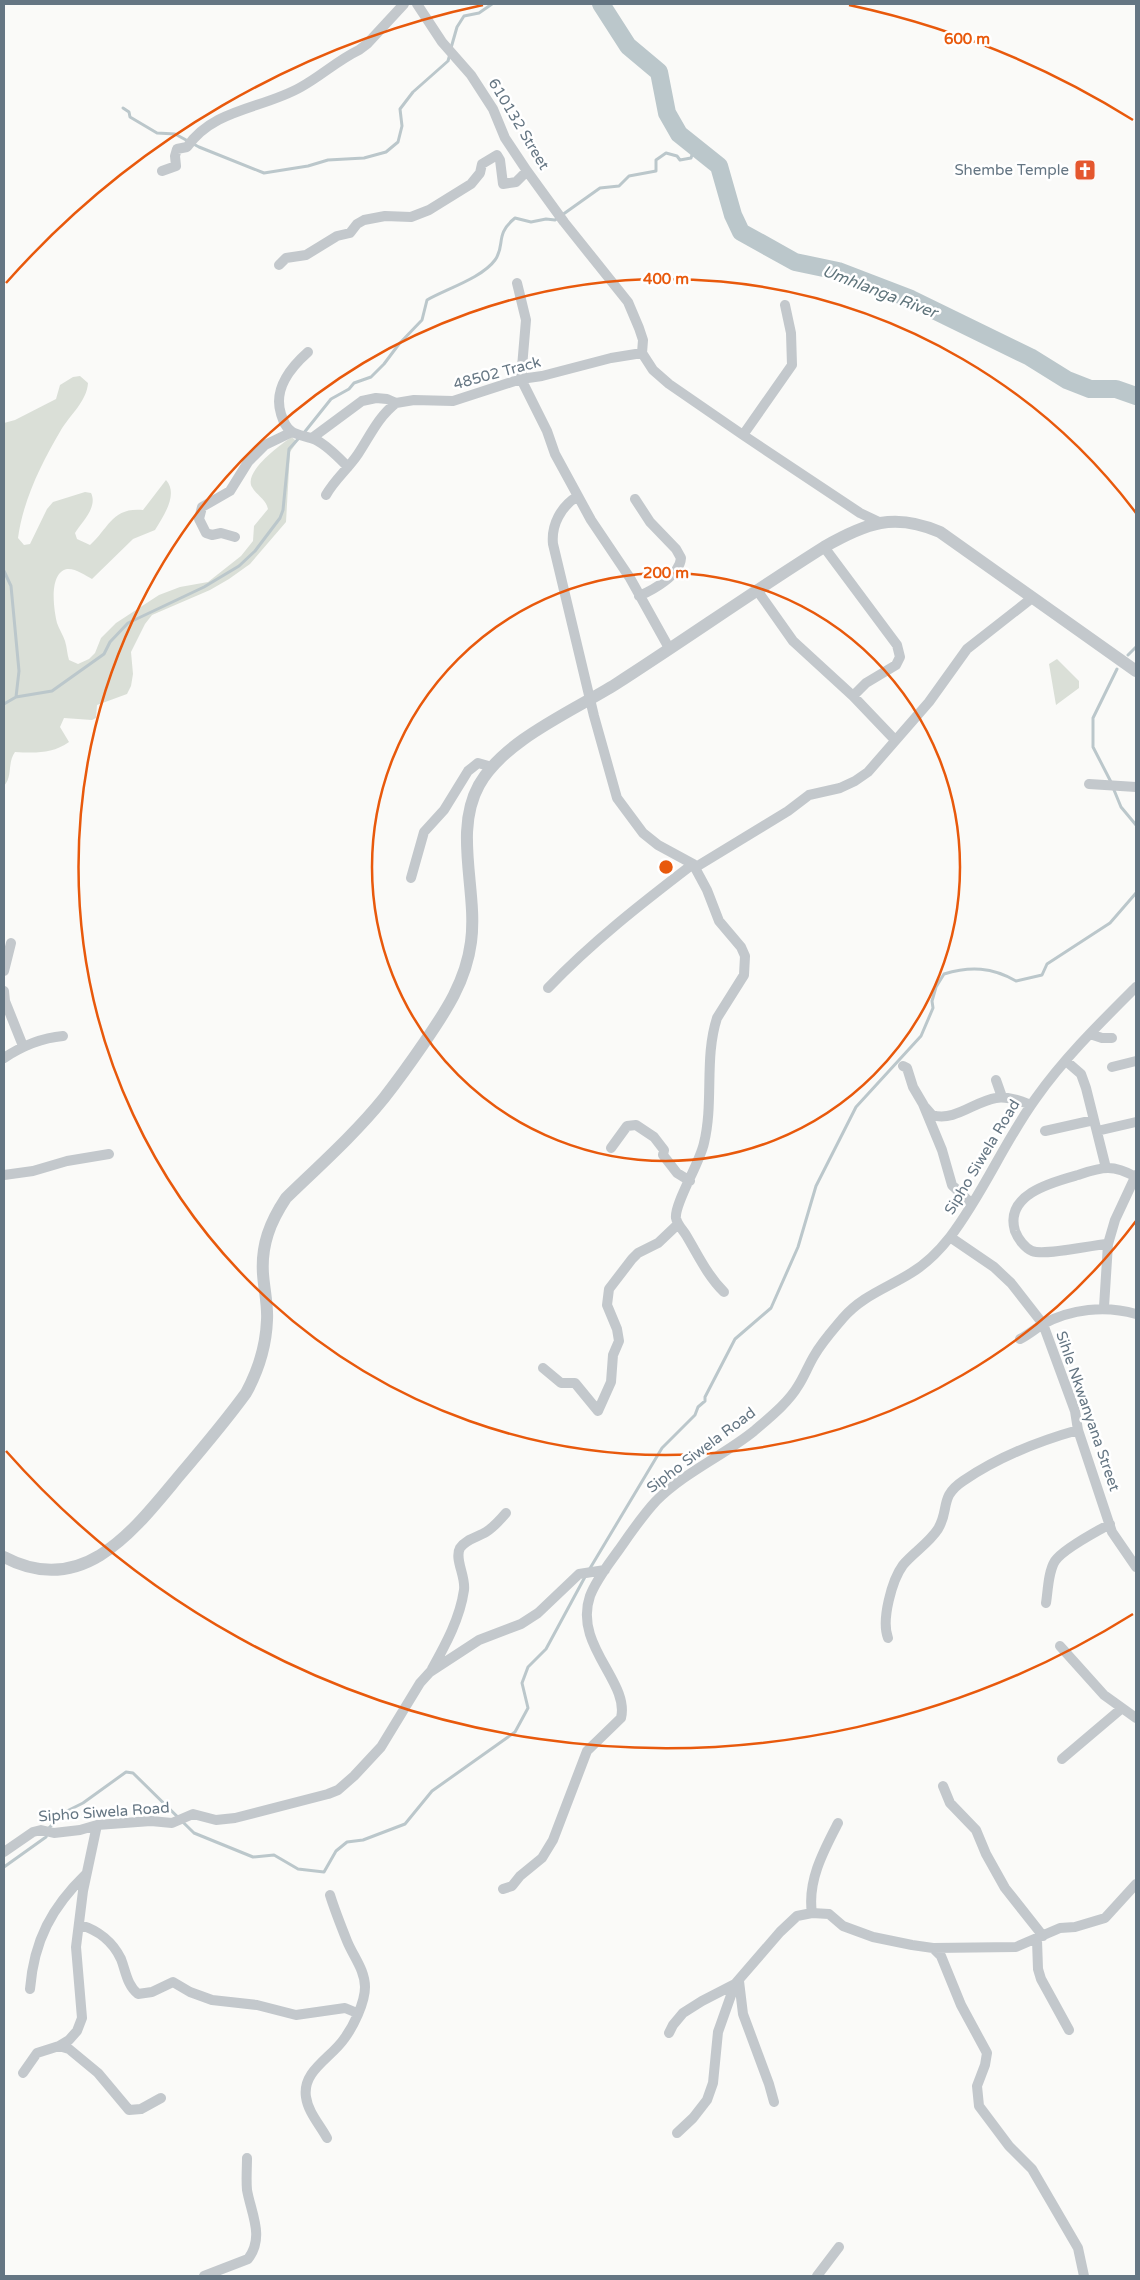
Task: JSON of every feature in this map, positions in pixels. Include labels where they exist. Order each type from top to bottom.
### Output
[{"type":"street","points":[[162,171],[176,166],[175,156],[177,149],[187,147],[194,137],[221,118],[236,110],[278,98],[300,88],[359,50],[367,44],[404,4]]},
{"type":"street","name":"610132 Street","points":[[417,4],[444,44],[471,75],[493,109],[505,138],[556,208],[564,222],[628,302],[641,334],[643,355]]},
{"type":"street","points":[[279,265],[286,258],[306,256],[337,236],[350,233],[357,224],[364,220],[385,216],[411,217],[429,210],[471,184],[480,173],[482,164],[497,155],[500,160],[503,184],[516,182],[528,171]]},
{"type":"street","points":[[517,283],[526,320],[522,379],[547,431],[555,454],[578,496],[602,537],[630,578],[670,648]]},
{"type":"street","points":[[743,435],[792,365],[791,332],[785,305]]},
{"type":"street","points":[[308,352],[294,364],[278,397],[284,421],[294,433],[312,438],[326,446],[348,467]]},
{"type":"street","points":[[643,355],[653,370],[669,384],[860,513],[879,522]]},
{"type":"street","name":"48502 Track","points":[[312,438],[362,401],[383,398],[396,403],[414,400],[453,401],[522,379],[542,376],[611,358],[643,355]]},
{"type":"street","points":[[326,495],[336,479],[348,467],[380,419],[396,403]]},
{"type":"street","points":[[235,537],[222,533],[212,535],[206,533],[199,520],[202,507],[230,491],[248,462],[265,445],[294,433]]},
{"type":"street","points":[[578,496],[562,511],[554,528],[553,539],[590,699],[617,798],[643,833],[658,845],[695,866],[719,921],[742,946],[746,966],[741,981],[714,1025],[707,1131],[701,1155],[678,1204],[676,1214],[678,1224],[713,1281],[724,1292]]},
{"type":"street","points":[[635,499],[650,522],[676,549],[681,558],[678,568],[658,587],[639,596]]},
{"type":"street","points":[[4,1557],[30,1566],[58,1568],[86,1563],[110,1550],[125,1538],[153,1507],[246,1393],[257,1372],[264,1342],[267,1320],[265,1241],[276,1212],[286,1198],[384,1099],[446,1012],[458,989],[469,956],[473,918],[468,855],[468,826],[471,804],[478,786],[492,766],[508,749],[670,648],[824,547],[851,531],[879,522],[911,522],[940,532],[1136,671]]},
{"type":"street","points":[[824,547],[864,598],[897,645],[900,653],[896,665],[866,683],[853,696]]},
{"type":"street","points":[[757,590],[793,641],[853,696],[895,740]]},
{"type":"street","points":[[548,988],[577,958],[600,938],[695,866],[788,811],[809,795],[840,788],[868,772],[929,702],[967,649],[1032,598]]},
{"type":"street","points":[[411,878],[424,832],[444,810],[468,771],[478,763],[492,766]]},
{"type":"street","points":[[1089,784],[1136,787]]},
{"type":"street","points":[[4,971],[11,943]]},
{"type":"street","name":"Sipho Siwela Road","points":[[4,1852],[33,1832],[41,1830],[54,1833],[80,1830],[97,1825],[151,1822],[172,1823],[193,1814],[216,1820],[235,1818],[338,1790],[381,1747],[420,1683],[430,1672],[479,1640],[521,1624],[538,1613],[547,1607],[579,1574],[601,1570],[656,1501],[677,1483],[752,1432],[774,1413],[798,1388],[815,1354],[831,1332],[857,1304],[913,1272],[935,1254],[950,1237],[972,1204],[1031,1105],[1066,1061],[1136,986]]},
{"type":"street","points":[[4,991],[5,1001],[22,1046]]},
{"type":"street","points":[[1090,1034],[1102,1038],[1112,1038]]},
{"type":"street","points":[[4,1058],[22,1046],[63,1036]]},
{"type":"street","points":[[1066,1061],[1081,1074],[1106,1168]]},
{"type":"street","points":[[1112,1067],[1136,1061]]},
{"type":"street","points":[[903,1066],[907,1068],[913,1088],[932,1115],[944,1117],[1002,1097],[1031,1105]]},
{"type":"street","points":[[996,1080],[1002,1097]]},
{"type":"street","points":[[923,1104],[942,1150],[952,1185],[972,1204]]},
{"type":"street","points":[[1045,1132],[1094,1120]]},
{"type":"street","points":[[1097,1131],[1136,1122]]},
{"type":"street","points":[[611,1148],[627,1126],[636,1125],[654,1137],[664,1150],[663,1155],[677,1173],[690,1181]]},
{"type":"street","points":[[4,1175],[33,1171],[109,1154]]},
{"type":"street","points":[[1104,1308],[1108,1244],[1115,1220],[1136,1176],[1106,1168],[1064,1179],[1036,1188],[1027,1196],[1015,1214],[1015,1229],[1024,1245],[1033,1251],[1046,1252],[1108,1244]]},
{"type":"street","points":[[543,1368],[561,1383],[575,1383],[598,1411],[611,1382],[613,1355],[619,1341],[617,1329],[608,1305],[609,1290],[638,1253],[658,1244],[678,1224]]},
{"type":"street","name":"Sihle Nkwanyana Street","points":[[950,1237],[994,1267],[1011,1283],[1042,1324],[1075,1411],[1078,1430],[1110,1524],[1120,1545],[1136,1566]]},
{"type":"street","points":[[1020,1338],[1042,1324],[1072,1313],[1104,1308],[1136,1314]]},
{"type":"street","points":[[888,1638],[884,1621],[902,1566],[937,1530],[944,1515],[947,1498],[952,1489],[964,1480],[1013,1454],[1053,1437],[1078,1430]]},
{"type":"street","points":[[430,1672],[450,1636],[460,1608],[464,1581],[459,1551],[464,1543],[487,1532],[506,1513]]},
{"type":"street","points":[[1046,1603],[1055,1561],[1087,1537],[1110,1524]]},
{"type":"street","points":[[503,1889],[512,1886],[520,1876],[542,1858],[552,1840],[588,1751],[621,1718],[623,1711],[622,1700],[596,1651],[586,1622],[591,1595],[601,1570]]},
{"type":"street","points":[[1060,1646],[1104,1695],[1136,1718]]},
{"type":"street","points":[[1062,1759],[1121,1709]]},
{"type":"street","points":[[943,1786],[950,1803],[976,1830],[986,1854],[1005,1888],[1040,1938],[1038,1969],[1040,1979],[1069,2030]]},
{"type":"street","points":[[812,1913],[816,1873],[838,1823]]},
{"type":"street","points":[[23,2073],[36,2052],[59,2046],[69,2040],[77,2030],[83,2014],[76,1963],[76,1947],[87,1874],[97,1825]]},
{"type":"street","points":[[30,1989],[32,1963],[44,1932],[63,1898],[87,1874]]},
{"type":"street","points":[[677,2133],[698,2113],[707,2100],[713,2083],[718,2032],[737,1983],[792,1919],[812,1913],[829,1914],[843,1926],[873,1938],[934,1948],[1016,1947],[1060,1928],[1075,1927],[1105,1918],[1136,1884]]},
{"type":"street","points":[[327,2138],[311,2112],[306,2098],[307,2083],[318,2065],[332,2054],[344,2039],[363,1998],[364,1980],[347,1943],[330,1895]]},
{"type":"street","points":[[80,1926],[92,1928],[115,1949],[129,1982],[138,1994],[152,1992],[173,1982],[190,1992],[212,2000],[257,2005],[296,2014],[345,2008],[357,2013]]},
{"type":"street","points":[[934,1948],[941,1956],[961,2005],[987,2053],[985,2065],[977,2086],[978,2106],[1009,2146],[1032,2169],[1078,2248],[1084,2276]]},
{"type":"street","points":[[670,2032],[673,2025],[684,2013],[702,2001],[737,1983]]},
{"type":"street","points":[[737,1983],[743,2014],[774,2102]]},
{"type":"street","points":[[59,2046],[68,2049],[98,2073],[129,2110],[140,2109],[161,2098]]},
{"type":"street","points":[[204,2276],[248,2259],[251,2255],[257,2230],[247,2189],[247,2158]]},
{"type":"street","points":[[817,2276],[839,2247]]},
{"type":"shaded area","points":[[80,376],[88,383],[85,396],[61,430],[40,468],[24,510],[18,538],[24,545],[30,544],[47,509],[53,502],[85,492],[91,493],[93,498],[91,509],[75,533],[77,539],[90,545],[118,515],[133,510],[143,510],[166,480],[171,492],[168,505],[155,530],[133,539],[92,579],[70,569],[61,572],[57,577],[54,593],[55,610],[57,623],[66,643],[69,660],[78,664],[89,659],[95,653],[101,638],[116,623],[159,595],[180,587],[208,582],[241,556],[253,541],[254,526],[268,509],[252,487],[253,474],[264,459],[292,437],[297,442],[290,452],[286,522],[250,564],[229,579],[210,590],[152,615],[145,624],[131,652],[133,674],[131,686],[127,694],[97,705],[96,718],[92,720],[64,718],[60,727],[69,742],[63,746],[43,752],[15,752],[11,761],[7,782],[4,786],[4,423],[15,420],[56,399],[60,385],[73,377]]},
{"type":"shaded area","points":[[1057,659],[1079,681],[1079,688],[1056,705],[1049,664]]},
{"type":"waterway","points":[[451,48],[457,27],[464,16],[479,13],[492,4]]},
{"type":"waterway","name":"Umhlanga River","points":[[601,4],[628,46],[659,72],[667,113],[679,134],[719,166],[733,215],[741,232],[795,262],[838,271],[911,299],[1030,357],[1067,380],[1090,389],[1116,389],[1136,396]]},
{"type":"waterway","points":[[123,108],[129,112],[130,117],[157,133],[175,134],[199,147],[264,173],[308,166],[328,160],[364,158],[386,152],[398,142],[402,126],[400,109],[413,92],[448,61],[450,54]]},
{"type":"waterway","points":[[303,434],[331,399],[349,389],[354,383],[371,377],[384,364],[399,344],[422,320],[427,300],[473,278],[495,260],[500,250],[502,235],[515,218],[531,222],[546,219],[555,220],[600,188],[619,186],[629,176],[656,171],[656,160],[666,153],[677,156],[680,160],[691,158],[695,146]]},
{"type":"waterway","points":[[4,704],[16,697],[52,691],[104,654],[110,642],[128,623],[204,587],[239,566],[255,551],[280,518],[283,510],[289,449],[299,438]]},
{"type":"waterway","points":[[4,571],[11,586],[19,671],[16,697]]},
{"type":"waterway","points":[[1128,655],[1136,647]]},
{"type":"waterway","points":[[1111,782],[1093,747],[1093,718],[1117,669]]},
{"type":"waterway","points":[[1114,790],[1121,807],[1136,825]]},
{"type":"waterway","points":[[589,1570],[662,1448],[695,1415],[698,1407],[705,1401],[705,1397],[735,1339],[771,1308],[798,1247],[816,1186],[856,1107],[921,1036],[933,1008],[932,1001],[936,987],[944,974],[954,971],[981,969],[1007,976],[1016,981],[1042,975],[1047,964],[1110,923],[1136,893]]},
{"type":"waterway","points":[[4,1867],[46,1837],[49,1828],[63,1813],[83,1803],[126,1772],[133,1773],[194,1833],[253,1857],[274,1855],[298,1869],[324,1872],[336,1851],[347,1842],[363,1840],[405,1824],[432,1791],[515,1732],[528,1708],[522,1683],[528,1667],[546,1649],[586,1575]]},
{"type":"place","name":"Shembe Temple","points":[[1085,170]]}]
